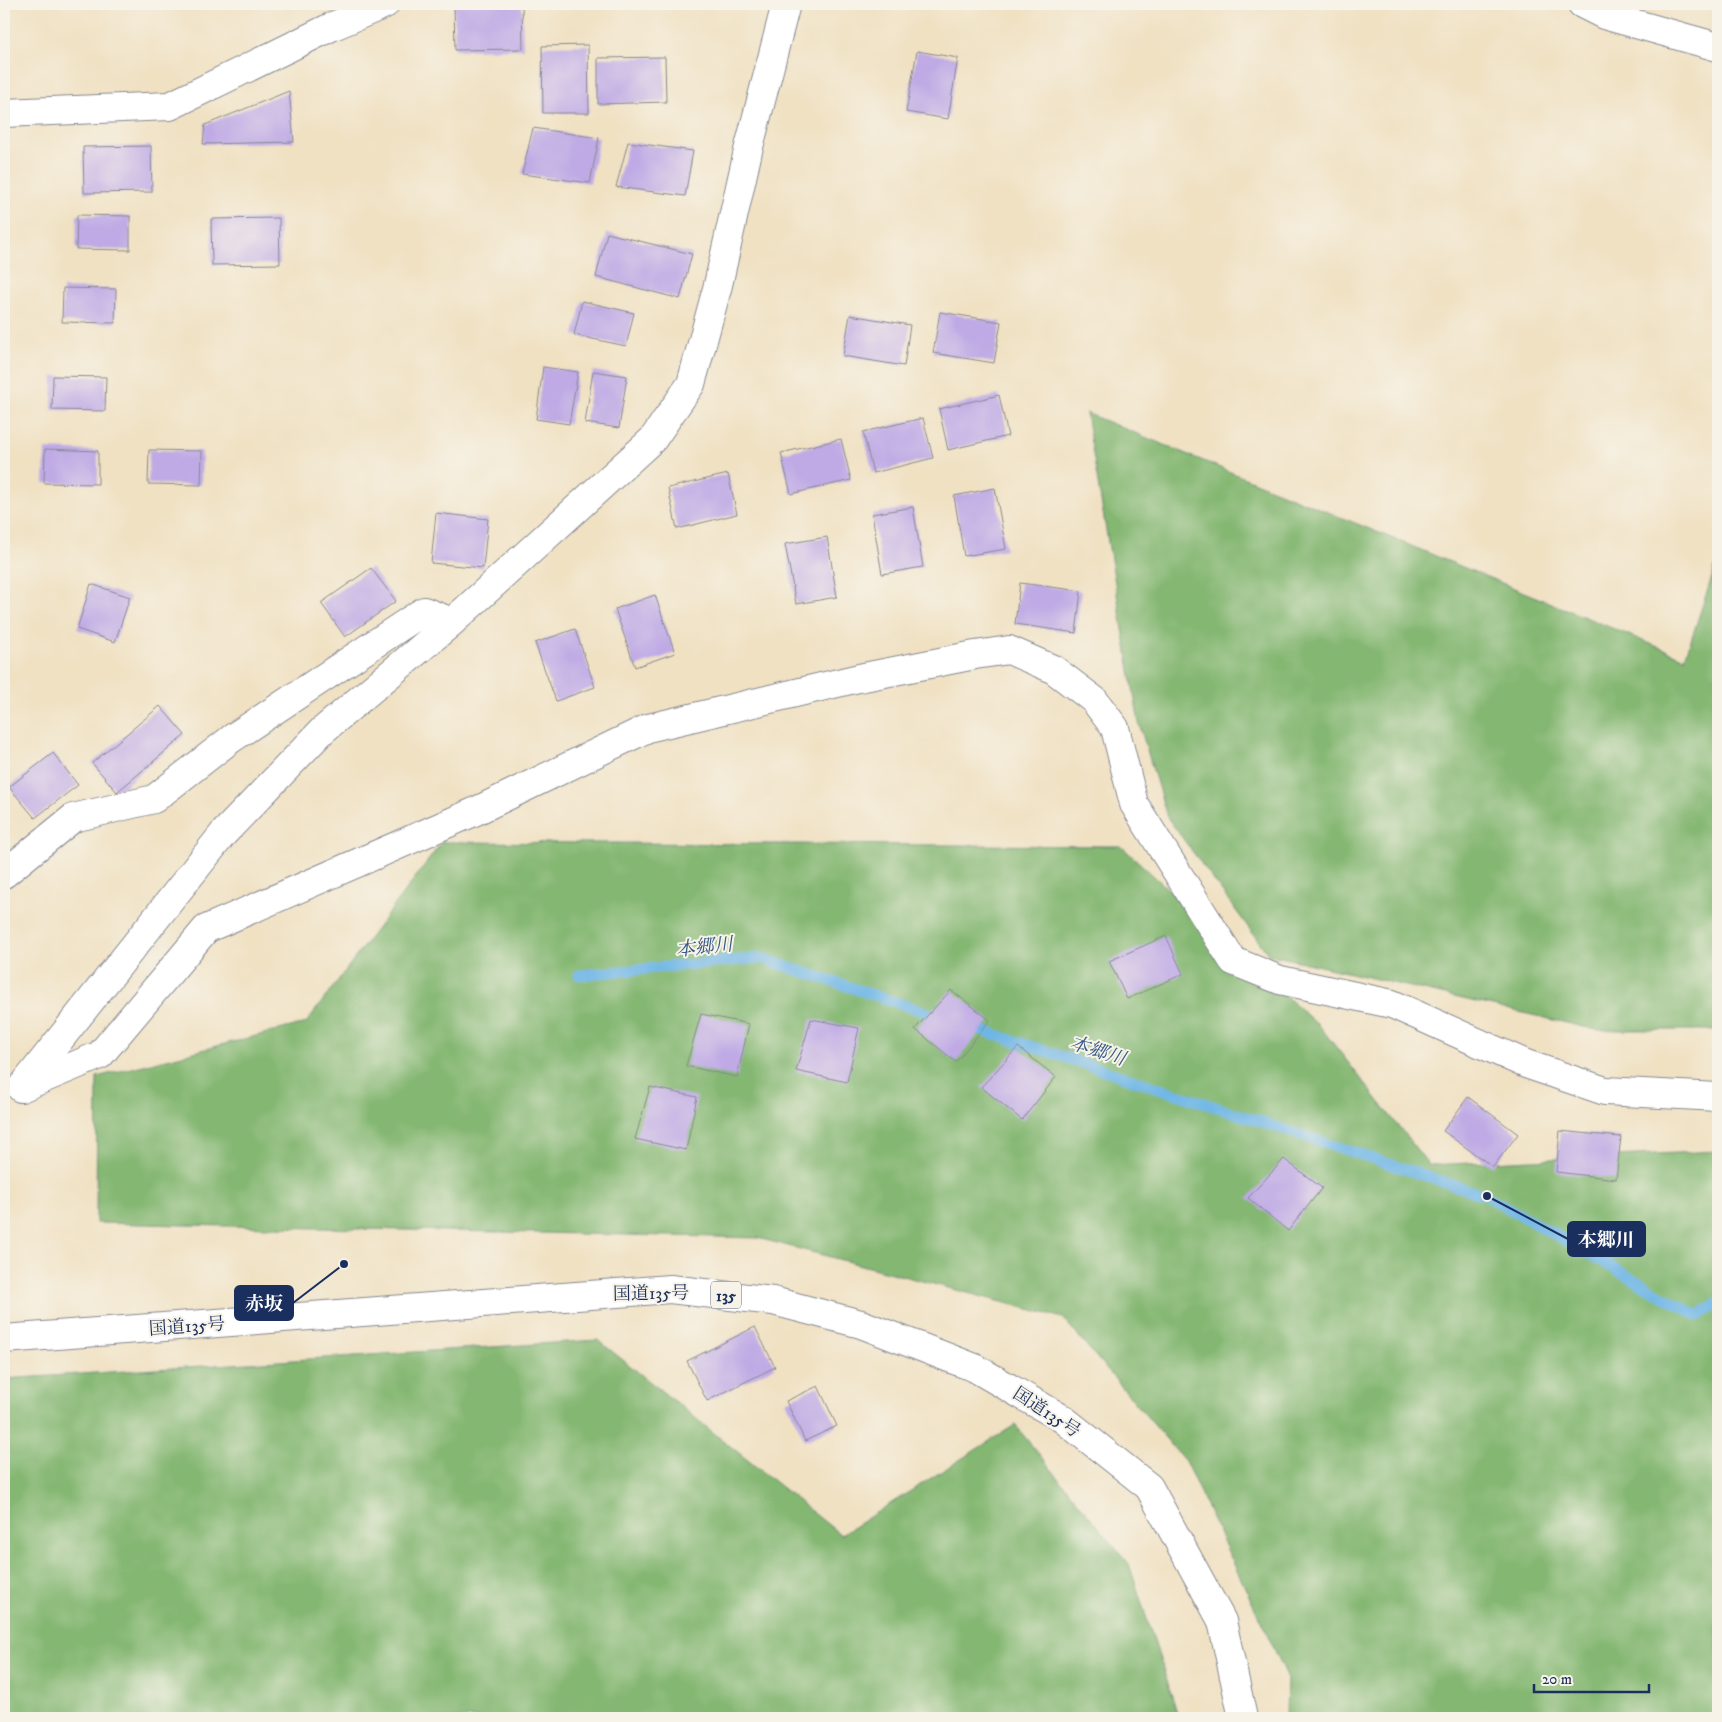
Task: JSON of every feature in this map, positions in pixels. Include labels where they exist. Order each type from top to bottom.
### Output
[{"type":"main road","points":[[4,113],[170,106],[332,27],[385,4]]},
{"type":"main road","points":[[12,1090],[223,834],[322,731],[452,622],[653,439],[691,384],[718,285],[748,151],[786,4]]},
{"type":"main road","points":[[1582,4],[1604,15],[1718,47]]},
{"type":"main road","points":[[4,874],[73,818],[154,799],[231,738],[424,611],[452,622]]},
{"type":"main road","points":[[12,1090],[100,1055],[206,928],[474,812],[648,728],[859,678],[1009,650],[1053,669],[1094,700],[1115,728],[1134,804],[1232,961],[1280,980],[1392,1004],[1526,1064],[1605,1091],[1718,1097]]},
{"type":"main road","name":"国道135号","points":[[4,1339],[670,1289],[773,1300],[861,1324],[975,1368],[1063,1418],[1149,1487],[1222,1621],[1243,1718]]},
{"type":"green space","points":[[1086,413],[1685,658],[1718,559],[1718,1030],[1597,1030],[1268,954],[1167,817],[1139,723]]},
{"type":"green space","points":[[442,842],[1121,846],[1321,1028],[1429,1165],[1718,1151],[1718,1718],[1286,1718],[1287,1676],[1185,1461],[1063,1318],[758,1238],[96,1223],[97,1077],[306,1023]]},
{"type":"green space","points":[[598,1340],[841,1535],[1015,1425],[1129,1564],[1179,1718],[4,1718],[4,1379]]},
{"type":"building","points":[[454,4],[522,4],[523,49],[455,50]]},
{"type":"building","points":[[588,45],[589,113],[543,113],[542,46]]},
{"type":"building","points":[[917,51],[958,58],[948,119],[906,112]]},
{"type":"building","points":[[665,57],[666,102],[598,104],[598,58]]},
{"type":"building","points":[[289,91],[294,142],[203,144],[205,125]]},
{"type":"building","points":[[533,128],[599,138],[590,183],[522,174]]},
{"type":"building","points":[[628,142],[693,151],[685,196],[616,187]]},
{"type":"building","points":[[151,146],[152,192],[84,193],[83,147]]},
{"type":"building","points":[[77,215],[130,216],[130,250],[76,249]]},
{"type":"building","points":[[279,218],[280,264],[212,265],[211,219]]},
{"type":"building","points":[[607,233],[692,254],[680,299],[596,277]]},
{"type":"building","points":[[63,288],[116,289],[115,323],[62,322]]},
{"type":"building","points":[[582,301],[634,313],[626,346],[574,335]]},
{"type":"building","points":[[940,312],[1001,322],[994,363],[933,353]]},
{"type":"building","points":[[850,315],[910,325],[904,366],[843,356]]},
{"type":"building","points":[[543,367],[578,372],[569,424],[536,419]]},
{"type":"building","points":[[593,371],[627,376],[619,428],[585,423]]},
{"type":"building","points":[[53,376],[106,377],[105,411],[52,410]]},
{"type":"building","points":[[999,395],[1008,436],[948,450],[939,409]]},
{"type":"building","points":[[923,418],[933,458],[873,473],[863,432]]},
{"type":"building","points":[[841,439],[851,480],[791,494],[781,453]]},
{"type":"building","points":[[45,449],[98,451],[98,484],[44,483]]},
{"type":"building","points":[[149,450],[202,451],[201,485],[148,484]]},
{"type":"building","points":[[728,474],[737,514],[677,529],[668,488]]},
{"type":"building","points":[[995,488],[1006,549],[964,556],[954,496]]},
{"type":"building","points":[[913,507],[923,567],[882,574],[872,514]]},
{"type":"building","points":[[436,513],[488,519],[483,568],[431,563]]},
{"type":"building","points":[[827,537],[837,597],[796,604],[785,544]]},
{"type":"building","points":[[371,568],[396,601],[345,637],[321,603]]},
{"type":"building","points":[[1020,583],[1081,591],[1076,633],[1015,624]]},
{"type":"building","points":[[91,584],[130,597],[115,642],[77,629]]},
{"type":"building","points":[[655,595],[675,653],[635,667],[615,609]]},
{"type":"building","points":[[575,629],[595,687],[556,701],[535,643]]},
{"type":"building","points":[[160,706],[185,735],[117,792],[92,763]]},
{"type":"building","points":[[53,753],[78,785],[35,818],[9,787]]},
{"type":"building","points":[[1166,936],[1183,974],[1127,999],[1109,961]]},
{"type":"building","points":[[951,990],[990,1020],[956,1062],[915,1029]]},
{"type":"building","points":[[701,1014],[749,1024],[737,1077],[686,1066]]},
{"type":"building","points":[[811,1019],[859,1028],[847,1082],[796,1071]]},
{"type":"building","points":[[1018,1047],[1056,1077],[1022,1120],[981,1087]]},
{"type":"building","points":[[650,1087],[697,1097],[686,1150],[635,1139]]},
{"type":"building","points":[[1468,1097],[1518,1134],[1493,1167],[1443,1131]]},
{"type":"building","points":[[1560,1131],[1621,1137],[1616,1179],[1556,1172]]},
{"type":"building","points":[[1284,1159],[1322,1188],[1288,1231],[1248,1198]]},
{"type":"building","points":[[755,1327],[775,1367],[707,1401],[687,1361]]},
{"type":"building","points":[[818,1386],[837,1426],[805,1441],[786,1401]]},
{"type":"waterway","name":"本郷川","points":[[579,975],[761,958],[944,1018]]},
{"type":"waterway","name":"本郷川","points":[[969,1026],[1487,1196],[1698,1316],[1718,1302]]},
{"type":"place","name":"本郷川","points":[[1487,1196]]},
{"type":"place","name":"赤坂","points":[[344,1264]]}]
